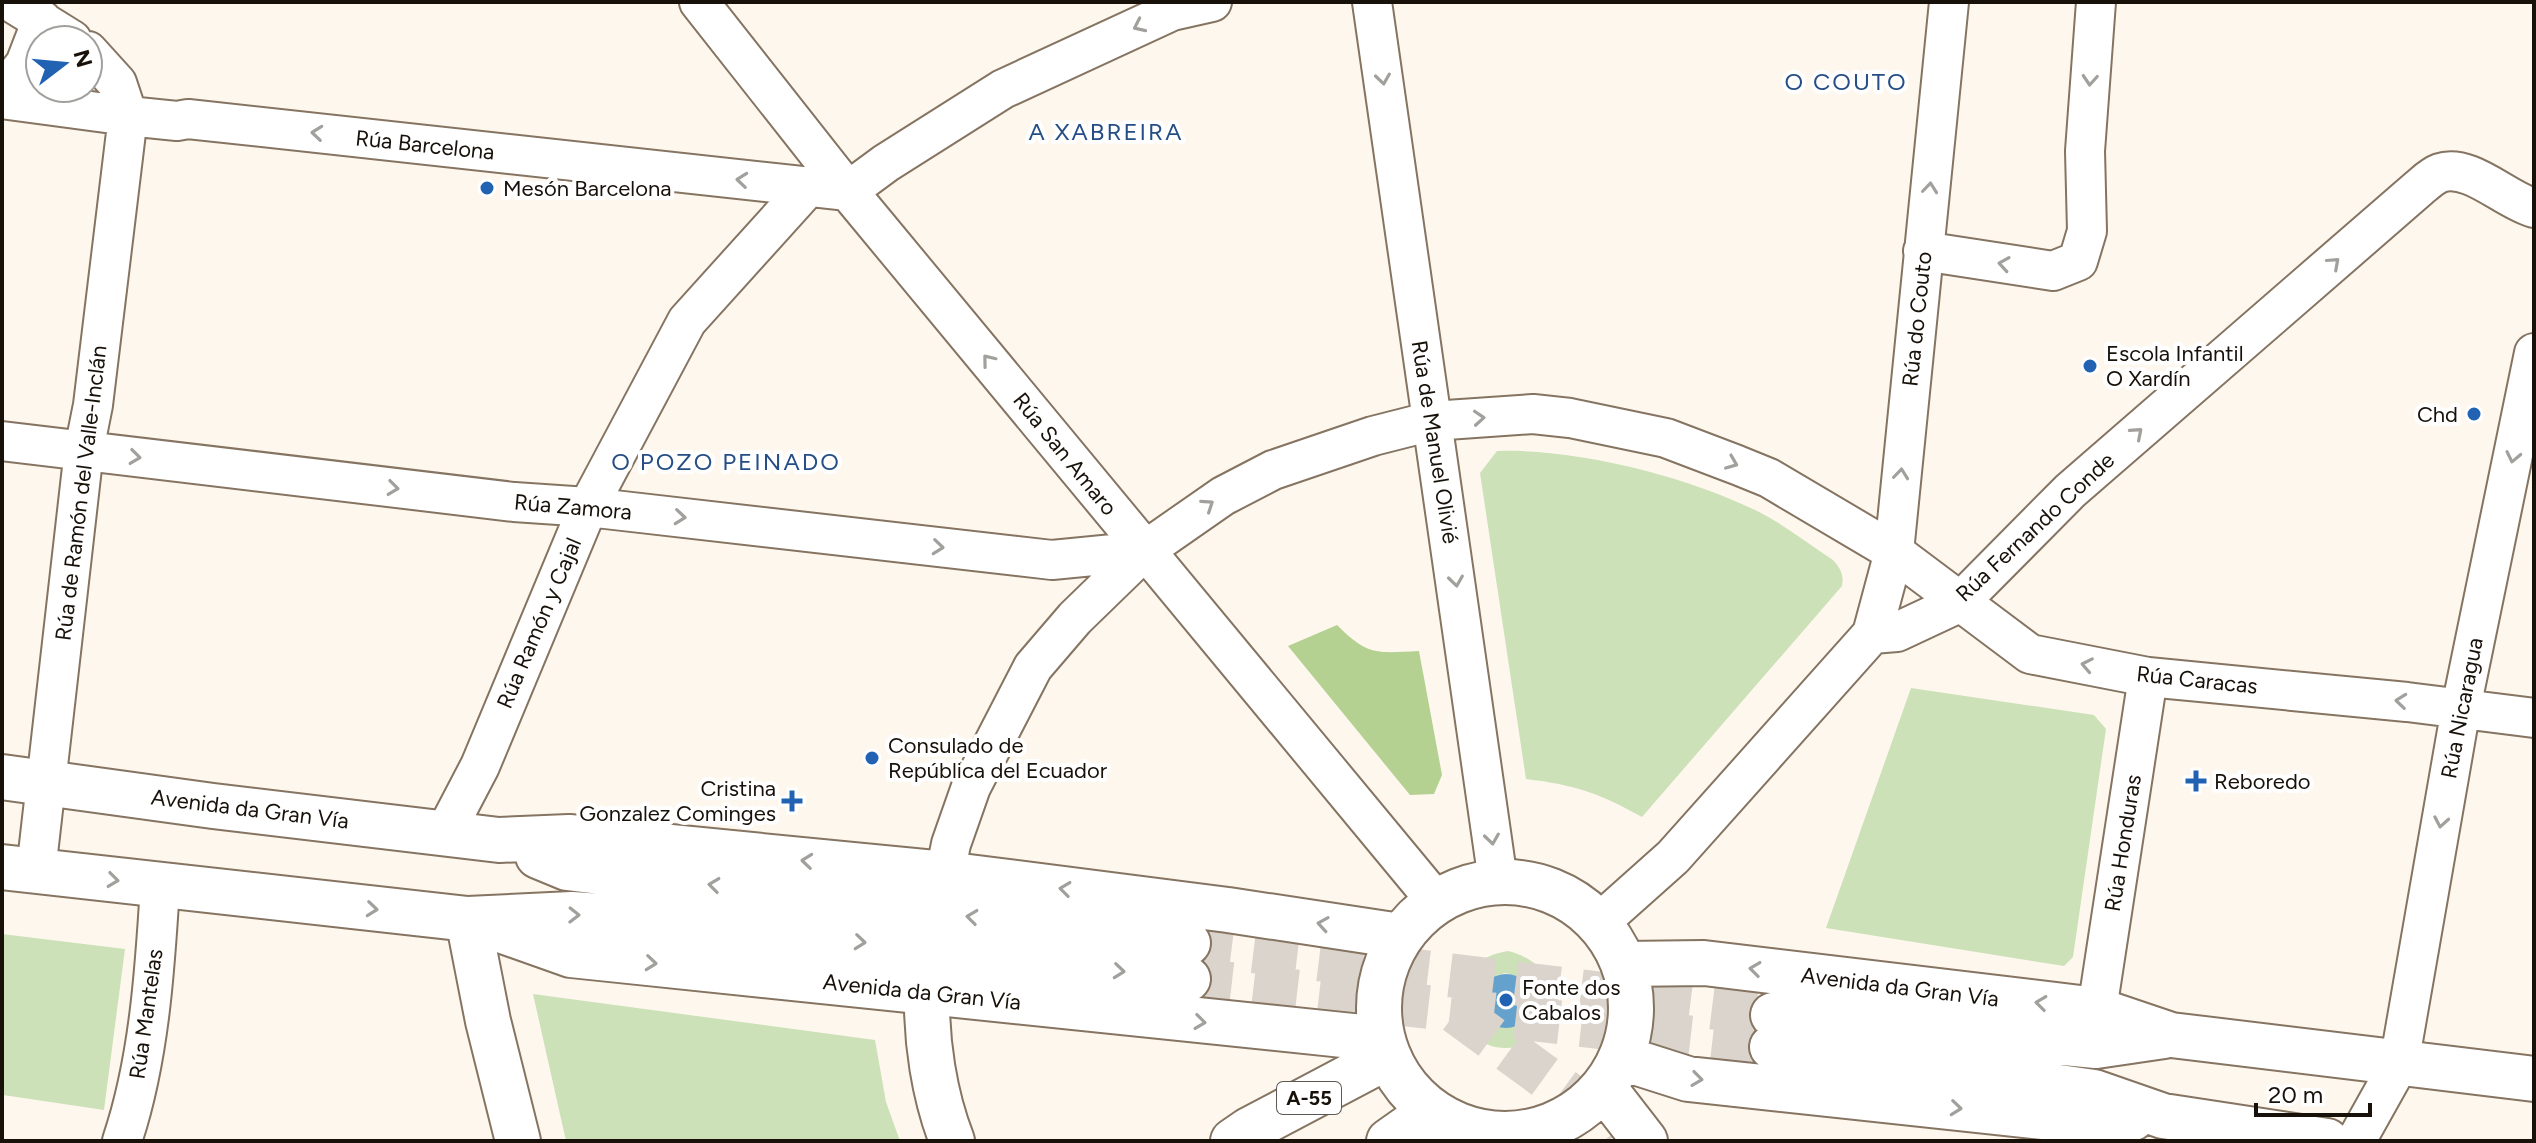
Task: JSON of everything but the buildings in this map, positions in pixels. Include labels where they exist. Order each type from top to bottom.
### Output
[{"type":"main road","name":"Avenida da Gran Vía","points":[[2,777],[499,840],[569,837],[945,874],[1228,910],[1400,936]]},
{"type":"main road","name":"Avenida da Gran Vía","points":[[19,869],[468,919],[572,914],[1188,961],[567,868],[499,840]]},
{"type":"main road","points":[[1389,1141],[1438,1125],[1483,1135],[1568,1132],[1613,1073],[1631,1027],[1631,995],[1624,964],[1599,923],[1570,899],[1535,884],[1498,881],[1466,887],[1436,901],[1400,936],[1379,985],[1384,1048],[1405,1088],[1438,1125]]},
{"type":"main road","points":[[468,919],[488,1021],[518,1141]]},
{"type":"main road","name":"Avenida da Gran Vía","points":[[468,919],[571,955],[927,992],[1384,1048]]},
{"type":"main road","name":"Avenida da Gran Vía","points":[[1624,964],[1704,963],[2097,1010],[2171,1035],[2534,1079]]},
{"type":"main road","points":[[927,992],[926,1024],[932,1064],[952,1141]]},
{"type":"main road","name":"Avenida da Gran Vía","points":[[2171,1035],[2096,1046],[1773,1031],[2094,1092],[2163,1116],[2327,1141]]},
{"type":"main road","name":"A-55","points":[[1233,1141],[1384,1048]]},
{"type":"main road","points":[[1613,1073],[1645,1141]]},
{"type":"main road","name":"Avenida da Gran Vía","points":[[1613,1073],[1688,1079],[2085,1132],[2163,1116]]},
{"type":"street","name":"Rúa San Amaro","points":[[699,2],[848,191],[1144,551],[1315,751],[1436,901]]},
{"type":"street","points":[[848,191],[886,163],[1003,89],[1172,11],[1212,2]]},
{"type":"street","name":"Rúa de Manuel Olivié","points":[[1372,2],[1498,881]]},
{"type":"street","name":"Rúa do Couto","points":[[1872,634],[1894,552],[1949,2]]},
{"type":"street","points":[[1923,251],[2053,271],[2078,261],[2087,231],[2085,151],[2096,2]]},
{"type":"street","points":[[2,93],[25,64],[31,14]]},
{"type":"street","points":[[104,69],[117,83],[128,116]]},
{"type":"street","name":"Rúa Barcelona","points":[[2,99],[128,116],[177,121],[188,119],[848,191]]},
{"type":"street","name":"Rúa de Ramón del Valle-Inclán","points":[[19,869],[45,784],[84,450],[93,405],[128,116]]},
{"type":"street","name":"Rúa Fernando Conde","points":[[1872,634],[1897,632],[1959,603],[2070,491],[2375,225],[2438,174],[2452,171],[2472,176],[2517,203],[2534,208]]},
{"type":"street","name":"Rúa Ramón y Cajal","points":[[445,833],[480,766],[588,507],[687,321],[808,187]]},
{"type":"street","name":"Rúa Nicaragua","points":[[2356,1141],[2399,1064],[2461,708],[2534,353]]},
{"type":"street","name":"Rúa Caracas","points":[[945,874],[951,844],[971,787],[1033,667],[1075,618],[1144,551],[1223,496],[1273,470],[1373,436],[1432,421],[1533,414],[1570,418],[1666,438],[1769,478],[1894,552],[2030,654],[2148,677],[2534,718]]},
{"type":"street","name":"Rúa Zamora","points":[[2,441],[514,502],[588,507],[1052,560],[1144,551]]},
{"type":"street","points":[[1599,923],[1673,857],[1872,634]]},
{"type":"street","name":"Rúa Honduras","points":[[2097,1010],[2148,677]]},
{"type":"street","name":"Rúa Mantelas","points":[[122,1141],[130,1118],[144,1039],[160,886]]},
{"type":"green space","points":[[1497,451],[1562,454],[1597,460],[1701,488],[1770,518],[1833,560],[1841,572],[1842,586],[1642,817],[1586,791],[1526,779],[1480,473]]},
{"type":"green space","points":[[1337,625],[1357,642],[1374,650],[1419,651],[1442,775],[1434,794],[1410,795],[1288,646]]},
{"type":"green space","points":[[1911,688],[2094,715],[2106,729],[2073,957],[2064,966],[1826,928]]},
{"type":"green space","points":[[2,934],[125,949],[104,1110],[3,1095],[2,1099]]},
{"type":"green space","points":[[1508,951],[1531,961],[1546,975],[1553,992],[1553,1010],[1546,1027],[1534,1040],[1517,1047],[1495,1047],[1482,1042],[1468,1030],[1459,1013],[1457,1000],[1464,977],[1472,967],[1495,954]],"holes":[[[1506,973],[1523,979],[1533,993],[1512,1027],[1491,1022],[1479,1003],[1497,975]]]},
{"type":"green space","points":[[533,994],[875,1040],[886,1102],[900,1141],[566,1141]]},
{"type":"water","points":[[1506,974],[1525,982],[1533,1001],[1525,1020],[1506,1028],[1487,1020],[1479,1001],[1487,982]]},
{"type":"tunnel","points":[[1188,943],[1773,1015]]},
{"type":"tunnel","points":[[1188,979],[1772,1047]]},
{"type":"tunnel","points":[[1456,1012],[1571,1096],[1608,1141]]},
{"type":"place","name":"Mesón Barcelona","points":[[487,188]]},
{"type":"place","name":"Escola Infantil O Xardín","points":[[2090,366]]},
{"type":"place","name":"Chd","points":[[2474,414]]},
{"type":"place","name":"Consulado de República del Ecuador","points":[[872,758]]},
{"type":"place","name":"Reboredo","points":[[2196,781]]},
{"type":"place","name":"Cristina Gonzalez Cominges","points":[[792,801]]},
{"type":"place","name":"Fonte dos Cabalos","points":[[1506,1000]]},
{"type":"district","name":"O COUTO","points":[[1846,81]]},
{"type":"district","name":"A XABREIRA","points":[[1106,131]]},
{"type":"district","name":"O POZO PEINADO","points":[[726,461]]}]
